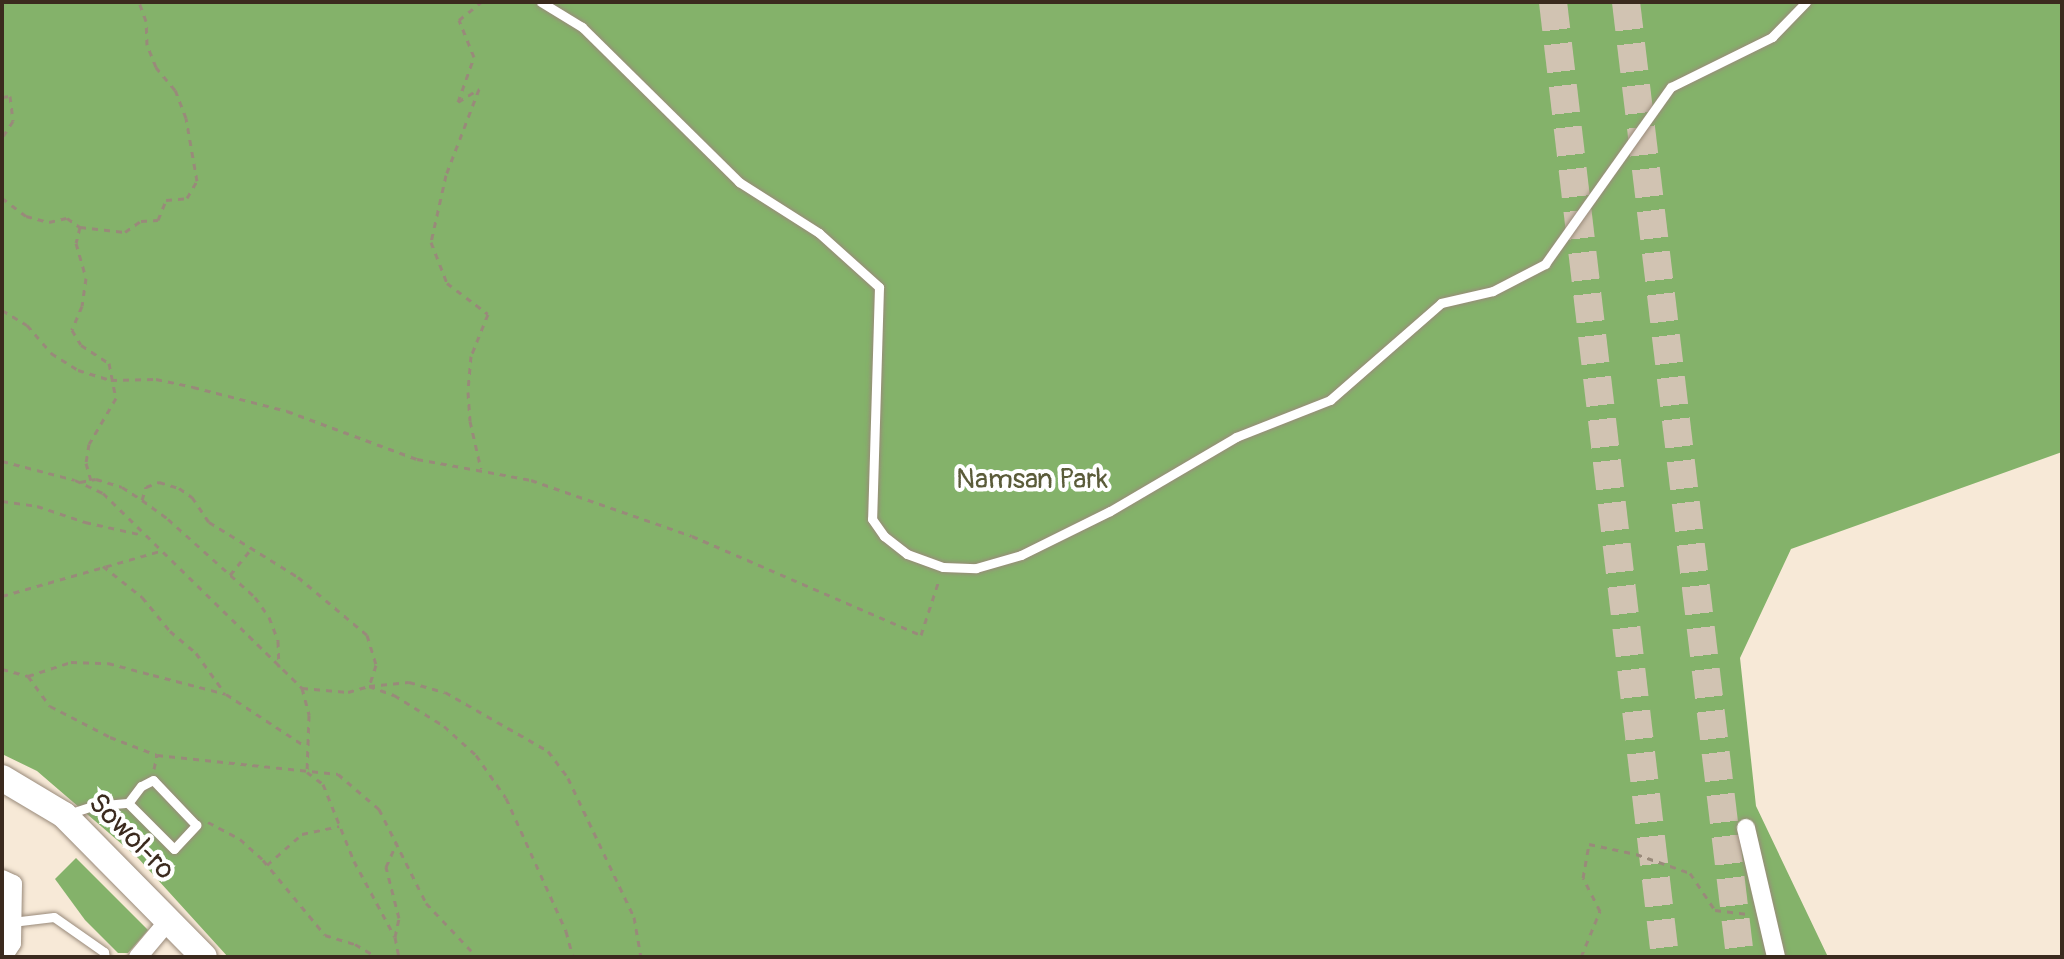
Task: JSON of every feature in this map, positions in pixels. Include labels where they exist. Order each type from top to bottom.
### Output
[{"type":"main road","name":"Sowol-ro","points":[[2,778],[64,815],[204,957]]},
{"type":"street","points":[[1746,828],[1776,957]]},
{"type":"street","points":[[2,879],[13,884],[12,943],[3,957]]},
{"type":"street","points":[[138,957],[169,920]]},
{"type":"lane","points":[[541,2],[582,27],[739,182],[819,233],[879,287],[872,519],[884,536],[907,554],[943,567],[976,568],[1004,562],[1110,511],[1236,437],[1330,400],[1441,303],[1493,291],[1545,264],[1671,87],[1772,37],[1806,2]]},
{"type":"lane","points":[[64,815],[92,806],[128,803],[141,786],[153,780],[196,825],[174,849],[128,803]]},
{"type":"lane","points":[[12,922],[54,917],[104,952],[105,957]]},
{"type":"path","points":[[2,198],[26,216],[49,222],[67,218],[80,227],[125,232],[141,221],[158,220],[166,200],[187,198],[197,181],[186,118],[175,90],[156,67],[147,45],[146,21],[139,2]]},
{"type":"path","points":[[481,2],[459,20],[474,57],[458,102],[479,89],[446,175],[431,242],[447,283],[488,314],[471,356],[468,392],[470,421],[481,469]]},
{"type":"path","points":[[2,97],[10,96],[13,121],[2,138]]},
{"type":"path","points":[[80,227],[76,243],[86,278],[82,306],[72,330],[81,345],[109,363],[116,398],[89,444],[86,463],[91,480]]},
{"type":"path","points":[[2,310],[27,325],[51,353],[78,370],[111,380],[156,379],[193,387],[287,411],[417,459],[481,469],[608,505],[680,531],[921,635],[943,567]]},
{"type":"path","points":[[2,461],[79,482],[103,493],[302,688],[309,715],[305,746],[307,772],[323,784],[354,861],[395,937],[399,957]]},
{"type":"path","points":[[79,482],[91,480],[122,487],[142,500],[230,575],[269,617],[278,641],[279,667]]},
{"type":"path","points":[[142,500],[146,487],[159,482],[179,488],[192,497],[209,522],[298,577],[367,635],[376,665],[369,686]]},
{"type":"path","points":[[2,501],[37,506],[85,522],[143,535]]},
{"type":"path","points":[[230,575],[253,547]]},
{"type":"path","points":[[2,596],[160,551]]},
{"type":"path","points":[[103,566],[142,597],[170,631],[196,653],[226,694]]},
{"type":"path","points":[[2,669],[28,676],[71,662],[108,663],[226,694],[305,746]]},
{"type":"path","points":[[28,676],[50,706],[110,737],[157,755],[338,774],[379,809],[426,903],[477,957]]},
{"type":"path","points":[[302,688],[348,692],[369,686],[409,682],[445,692],[548,751],[568,778],[634,917],[641,957]]},
{"type":"path","points":[[369,686],[394,695],[444,726],[476,755],[506,798],[560,917],[573,957]]},
{"type":"path","points":[[196,825],[208,822],[225,829],[267,865],[325,935],[355,944],[377,957]]},
{"type":"path","points":[[267,865],[302,834],[340,826]]},
{"type":"path","points":[[395,937],[399,918],[386,867],[397,842]]},
{"type":"path","points":[[1581,957],[1600,911],[1583,878],[1589,844],[1636,854],[1690,873],[1715,910],[1765,916]]},
{"type":"green space","name":"Namsan Park","points":[[2,2],[2062,2],[2062,452],[1791,549],[1740,658],[1756,806],[1828,957],[228,957],[138,858],[37,771],[2,754]]},
{"type":"green space","points":[[76,858],[148,930],[128,953],[118,953],[85,920],[55,879]]},
{"type":"tunnel","points":[[1553,2],[1665,957]]},
{"type":"tunnel","points":[[1626,2],[1740,957]]}]
